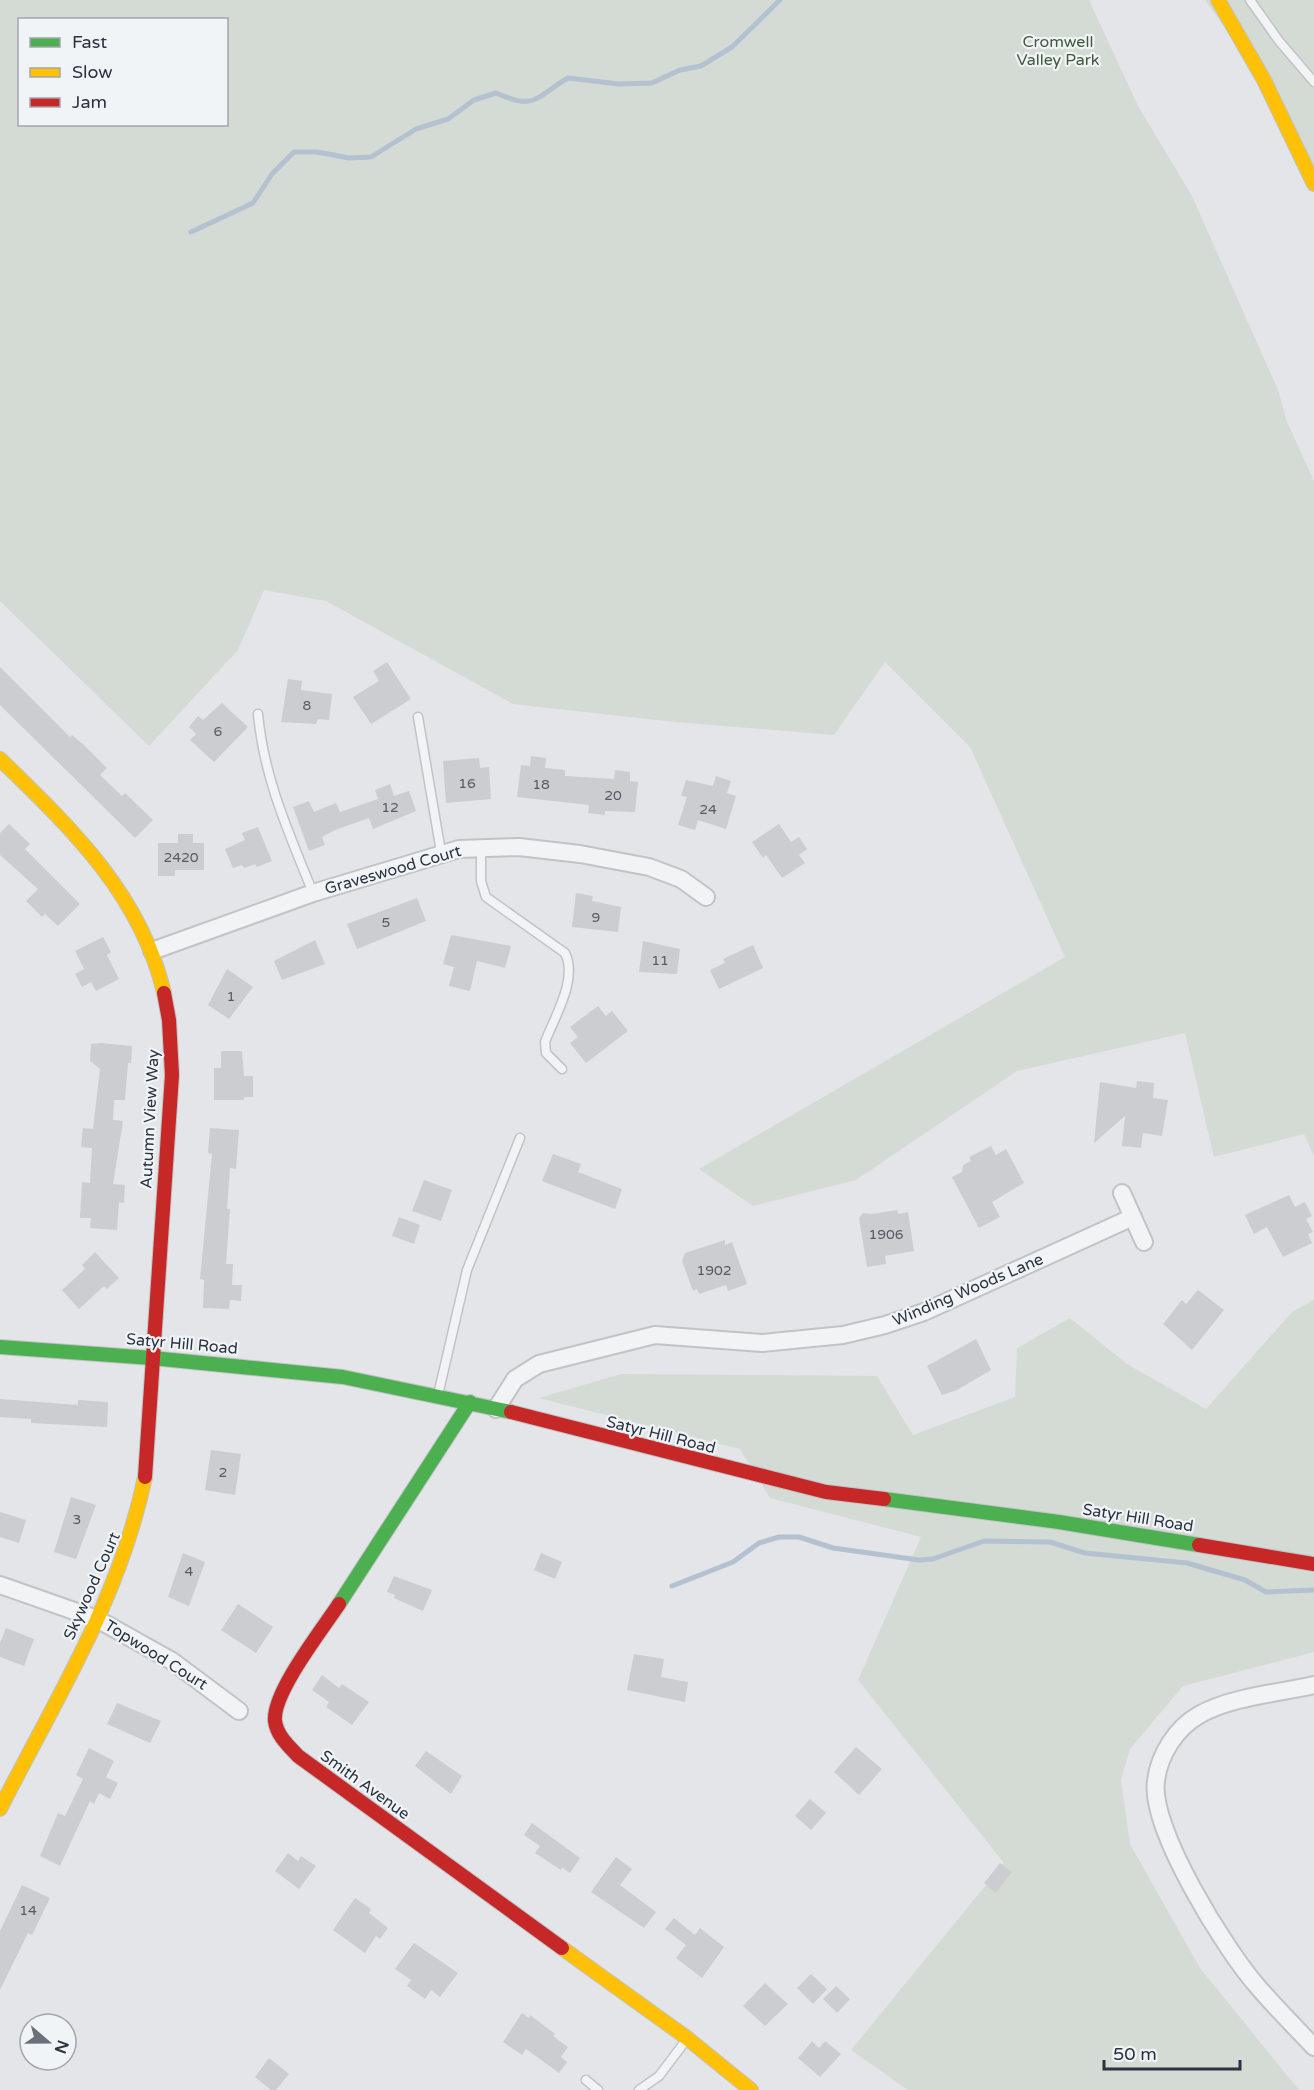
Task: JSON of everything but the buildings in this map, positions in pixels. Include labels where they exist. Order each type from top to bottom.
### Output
[{"type":"street","points":[[1218,0],[1264,80],[1314,184]]},
{"type":"street","name":"Autumn View Way","points":[[0,759],[90,848],[125,894],[152,951],[168,1014],[172,1075],[152,1358]]},
{"type":"street","name":"Graveswood Court","points":[[152,951],[313,893],[441,852],[481,847],[519,847],[580,854],[649,867],[681,879],[706,897]]},
{"type":"street","points":[[1122,1193],[1144,1242]]},
{"type":"street","name":"Winding Woods Lane","points":[[496,1409],[515,1379],[539,1364],[655,1335],[762,1343],[843,1335],[885,1325],[924,1312],[1133,1217]]},
{"type":"street","name":"Satyr Hill Road","points":[[0,1347],[152,1358],[343,1377],[470,1402],[826,1491],[1059,1522],[1314,1564]]},
{"type":"street","name":"Skywood Court","points":[[0,1809],[98,1619],[119,1571],[139,1512],[146,1464],[152,1358]]},
{"type":"street","name":"Smith Avenue","points":[[470,1402],[279,1696],[274,1712],[275,1728],[298,1756],[687,2038],[751,2090]]},
{"type":"street","name":"Topwood Court","points":[[0,1585],[98,1619],[172,1661],[239,1711]]},
{"type":"street","points":[[1314,1685],[1218,1706],[1198,1715],[1170,1743],[1155,1783],[1157,1805],[1168,1839],[1217,1929],[1256,1986],[1314,2047]]},
{"type":"lane","points":[[1250,0],[1278,41],[1314,82]]},
{"type":"lane","points":[[258,714],[262,754],[272,788],[313,893]]},
{"type":"lane","points":[[418,717],[441,852]]},
{"type":"lane","points":[[481,847],[481,881],[486,897],[566,953],[570,964],[569,977],[545,1042],[546,1053],[562,1069]]},
{"type":"lane","points":[[438,1395],[467,1270],[520,1138]]},
{"type":"lane","points":[[643,2089],[659,2076],[687,2038]]},
{"type":"lane","points":[[586,2080],[598,2090]]},
{"type":"green space","name":"Cromwell Valley Park","points":[[0,0],[1089,0],[1138,106],[1192,196],[1278,390],[1287,422],[1314,481],[1314,1156],[1304,1134],[1214,1157],[1185,1033],[1017,1071],[856,1180],[753,1206],[699,1169],[1065,957],[970,747],[885,662],[834,735],[675,722],[513,704],[326,601],[264,590],[238,650],[149,746],[0,601]]},
{"type":"green space","points":[[1205,0],[1314,0],[1314,187],[1270,91]]},
{"type":"green space","points":[[1314,1300],[1314,1652],[1183,1686],[1130,1749],[1121,1780],[1130,1844],[1200,1968],[1299,2090],[908,2090],[851,2050],[1004,1863],[858,1680],[921,1537],[770,1498],[740,1449],[539,1398],[621,1374],[877,1376],[913,1435],[1015,1397],[1017,1348],[1070,1318],[1127,1364],[1206,1409],[1292,1312]]},
{"type":"waterway","points":[[191,232],[253,203],[272,174],[294,152],[317,152],[349,158],[371,157],[416,129],[448,119],[474,100],[496,93],[519,101],[528,101],[541,96],[568,78],[619,84],[652,83],[680,70],[701,66],[732,47],[780,0]]},
{"type":"waterway","points":[[672,1586],[733,1562],[759,1543],[779,1537],[799,1537],[833,1548],[919,1560],[933,1559],[984,1541],[1050,1542],[1085,1553],[1187,1563],[1245,1580],[1266,1592],[1314,1590]]},
{"type":"traffic: fast","points":[[0,1347],[152,1358],[343,1377],[511,1412]]},
{"type":"traffic: fast","points":[[339,1604],[470,1402]]},
{"type":"traffic: fast","points":[[884,1499],[1059,1522],[1199,1545]]},
{"type":"traffic: slow","points":[[1218,0],[1264,80],[1314,184]]},
{"type":"traffic: slow","points":[[0,759],[52,810],[100,864],[139,924],[153,957],[164,993]]},
{"type":"traffic: slow","points":[[0,1809],[64,1688],[102,1607],[134,1522],[145,1477]]},
{"type":"traffic: slow","points":[[562,1948],[687,2038],[751,2090]]},
{"type":"traffic: jam","points":[[145,1477],[172,1075],[169,1020],[164,993]]},
{"type":"traffic: jam","points":[[511,1412],[826,1492],[884,1499]]},
{"type":"traffic: jam","points":[[1199,1545],[1314,1564]]},
{"type":"traffic: jam","points":[[339,1604],[289,1679],[281,1695],[275,1721],[281,1736],[298,1756],[562,1948]]}]
